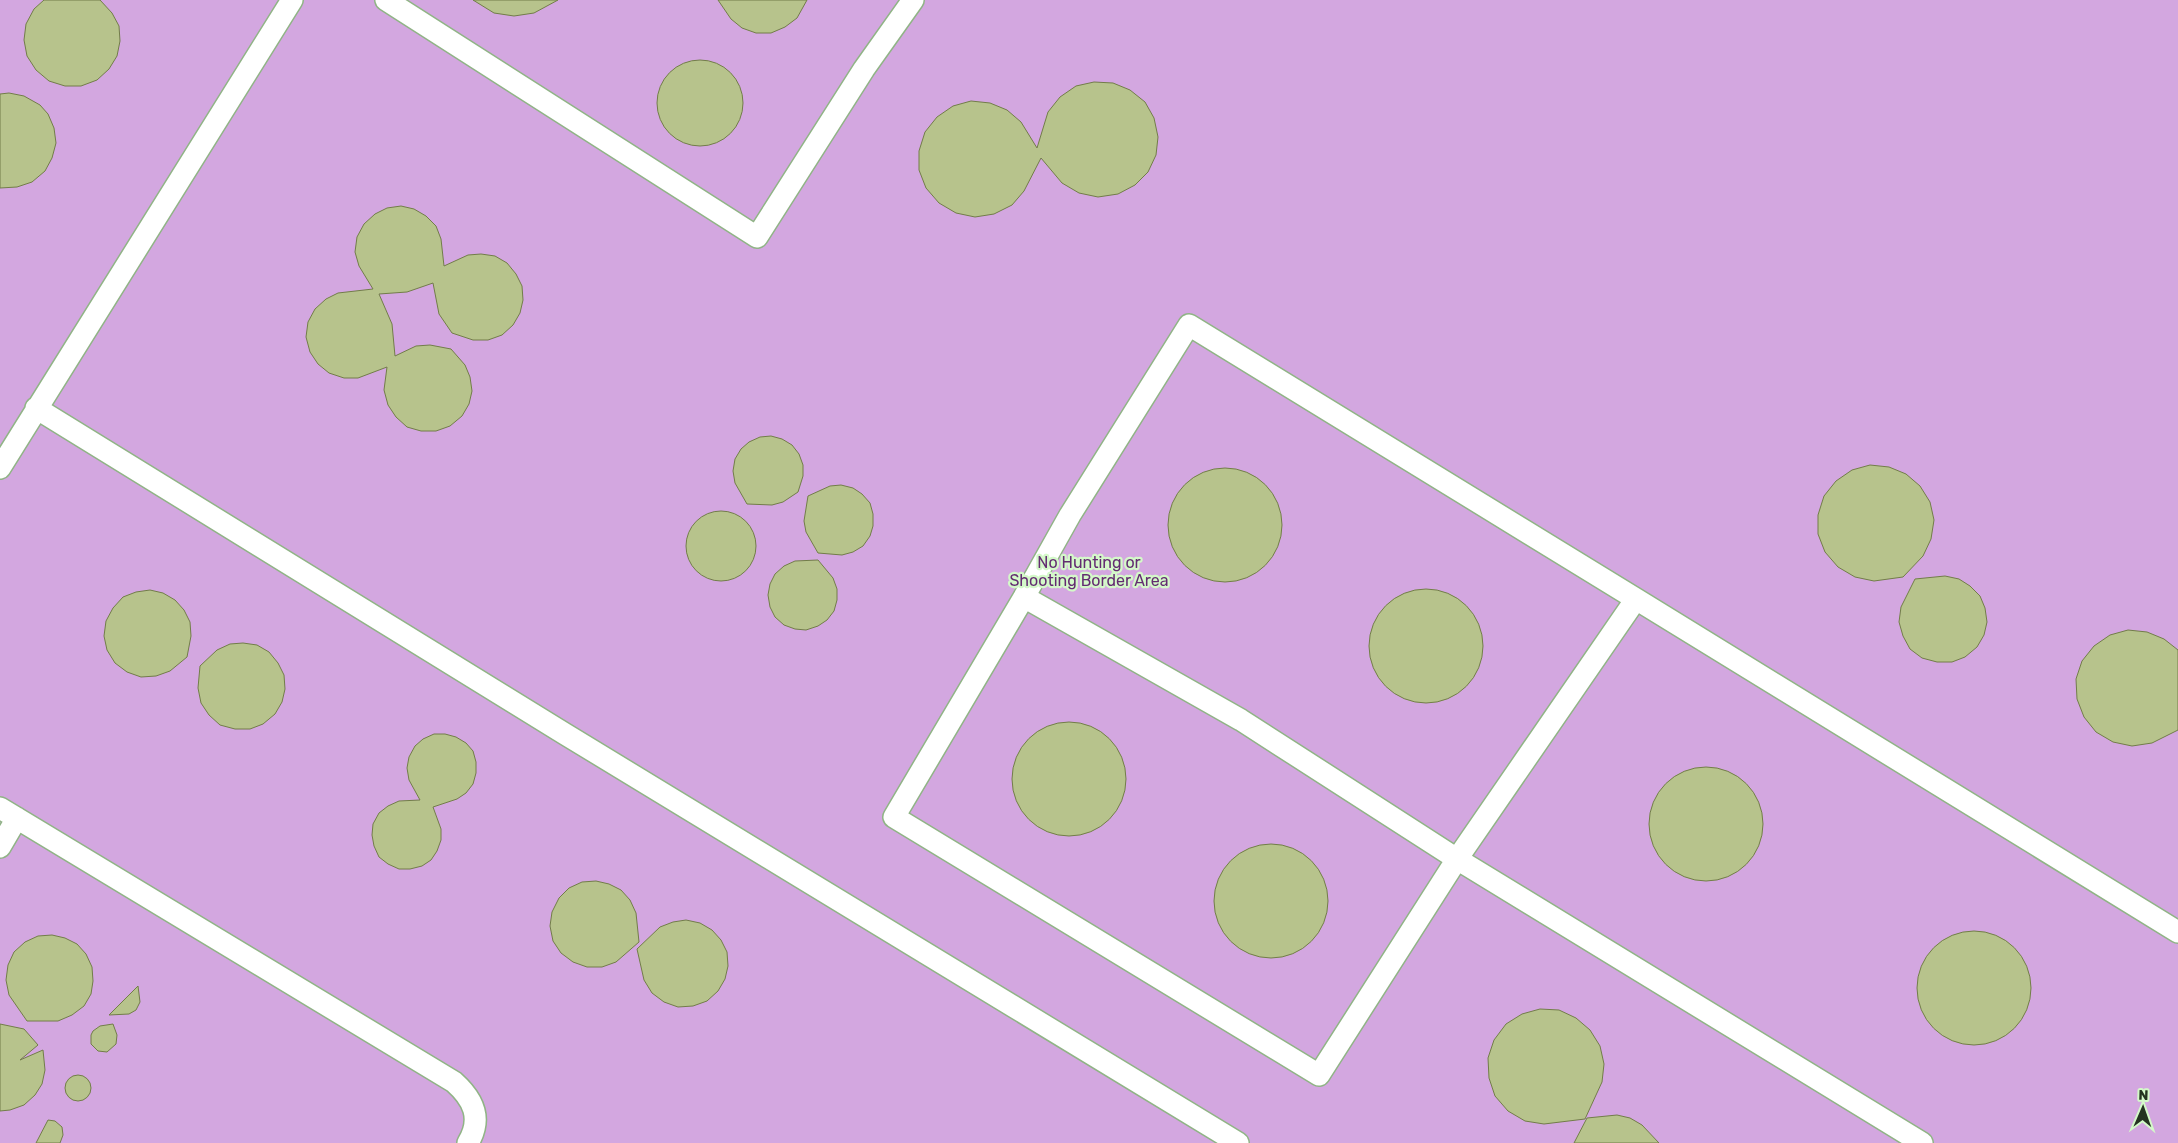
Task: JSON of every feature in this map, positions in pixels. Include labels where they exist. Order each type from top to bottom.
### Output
[{"type":"street","points":[[0,468],[292,0]]},
{"type":"street","points":[[386,0],[757,237],[864,70],[913,0]]},
{"type":"street","points":[[1636,599],[1457,860],[1319,1075],[894,817],[1024,597],[1070,515],[1189,325],[1636,599],[2178,932]]},
{"type":"street","points":[[36,408],[574,739],[1238,1143]]},
{"type":"street","points":[[1024,597],[1242,720],[1457,860],[1922,1143]]},
{"type":"street","points":[[0,847],[9,813],[454,1082],[472,1101],[475,1127],[468,1143]]},
{"type":"green space","name":"No Hunting or Shooting Border Area","points":[[0,0],[2178,0],[2178,1143],[0,1143]]},
{"type":"building","points":[[44,0],[100,0],[112,13],[119,26],[120,41],[117,56],[109,69],[97,80],[81,86],[65,86],[49,81],[36,70],[27,56],[24,40],[26,24],[34,9]]},
{"type":"building","points":[[473,0],[558,0],[534,13],[514,16],[494,13]]},
{"type":"building","points":[[718,0],[807,0],[797,18],[785,27],[771,33],[756,33],[742,28],[731,19]]},
{"type":"building","points":[[700,60],[717,63],[731,72],[740,86],[743,103],[740,120],[731,134],[717,143],[700,146],[683,143],[669,134],[660,120],[657,103],[660,86],[669,72],[683,63]]},
{"type":"building","points":[[1094,82],[1113,83],[1130,90],[1145,102],[1154,118],[1158,137],[1156,155],[1148,172],[1135,185],[1118,194],[1098,197],[1079,193],[1062,183],[1041,158],[1024,191],[1012,205],[994,214],[975,217],[956,213],[939,203],[926,188],[919,170],[919,151],[925,132],[937,117],[953,106],[971,101],[990,103],[1007,110],[1021,122],[1037,148],[1048,112],[1060,97],[1076,86]]},
{"type":"building","points":[[9,93],[24,96],[40,105],[48,114],[54,128],[56,143],[52,158],[45,171],[32,182],[17,187],[0,188],[0,94]]},
{"type":"building","points":[[401,206],[414,209],[426,216],[436,226],[441,239],[444,266],[468,255],[495,256],[507,263],[516,274],[522,286],[523,300],[520,313],[513,325],[502,335],[488,340],[473,340],[452,333],[439,314],[433,283],[407,292],[379,294],[392,324],[395,356],[416,346],[430,345],[451,349],[465,365],[470,377],[472,391],[469,404],[462,416],[450,426],[436,431],[421,431],[407,427],[396,417],[388,405],[384,390],[387,367],[358,378],[344,378],[329,373],[318,364],[310,352],[306,337],[308,322],[315,309],[326,299],[338,293],[373,289],[359,266],[355,252],[357,237],[364,224],[375,214],[387,208]]},
{"type":"building","points":[[771,436],[782,439],[792,445],[799,454],[803,465],[803,476],[798,492],[783,502],[772,505],[747,504],[735,483],[733,471],[735,459],[741,449],[749,442],[760,437]]},
{"type":"building","points":[[1870,465],[1889,467],[1906,474],[1920,486],[1930,502],[1934,520],[1931,539],[1923,556],[1903,577],[1874,581],[1855,577],[1838,567],[1825,552],[1818,534],[1818,515],[1824,496],[1836,481],[1852,470]]},
{"type":"building","points":[[1225,468],[1247,472],[1266,484],[1278,503],[1282,525],[1278,547],[1266,566],[1247,578],[1225,582],[1203,578],[1184,566],[1172,547],[1168,525],[1172,503],[1184,484],[1203,472]]},
{"type":"building","points":[[841,485],[853,488],[870,503],[873,514],[873,526],[870,536],[863,546],[853,552],[842,555],[818,553],[806,532],[804,521],[808,496],[830,486]]},
{"type":"building","points":[[721,511],[740,517],[750,527],[756,546],[750,565],[740,575],[721,581],[702,575],[692,565],[686,546],[692,527],[702,517]]},
{"type":"building","points":[[818,560],[833,578],[837,589],[834,611],[827,620],[818,626],[806,630],[784,625],[775,617],[770,607],[768,595],[770,584],[775,574],[784,566],[795,561]]},
{"type":"building","points":[[1945,576],[1959,579],[1980,596],[1985,608],[1987,622],[1984,635],[1977,647],[1965,657],[1952,662],[1937,662],[1922,658],[1910,649],[1903,636],[1899,622],[1901,607],[1915,579]]},
{"type":"building","points":[[1426,589],[1448,593],[1467,605],[1479,624],[1483,646],[1479,668],[1467,687],[1448,699],[1426,703],[1404,699],[1385,687],[1373,668],[1369,646],[1373,624],[1385,605],[1404,593]]},
{"type":"building","points":[[150,590],[163,593],[175,600],[184,610],[190,622],[191,636],[187,657],[170,671],[156,676],[141,677],[127,672],[115,663],[107,650],[104,636],[106,621],[113,608],[123,597],[136,592]]},
{"type":"building","points":[[2128,630],[2147,632],[2164,639],[2178,650],[2178,730],[2152,743],[2132,746],[2113,742],[2096,732],[2084,717],[2077,699],[2076,679],[2082,661],[2094,646],[2110,635]]},
{"type":"building","points":[[230,644],[257,645],[269,652],[278,663],[284,675],[285,689],[282,702],[275,714],[263,724],[250,729],[235,729],[220,725],[209,715],[201,703],[198,688],[200,666],[217,650]]},
{"type":"building","points":[[1069,722],[1091,726],[1110,738],[1122,757],[1126,779],[1122,801],[1110,820],[1091,832],[1069,836],[1047,832],[1028,820],[1016,801],[1012,779],[1016,757],[1028,738],[1047,726]]},
{"type":"building","points":[[434,734],[456,737],[466,743],[473,751],[476,773],[473,784],[466,793],[457,799],[433,807],[441,829],[441,840],[431,860],[422,866],[399,869],[379,857],[372,835],[373,824],[379,813],[388,806],[399,801],[420,800],[409,780],[407,768],[409,757],[415,746],[423,739]]},
{"type":"building","points":[[1706,767],[1728,771],[1747,783],[1759,802],[1763,824],[1759,846],[1747,865],[1728,877],[1706,881],[1684,877],[1665,865],[1653,846],[1649,824],[1653,802],[1665,783],[1684,771]]},
{"type":"building","points":[[1271,844],[1293,848],[1312,860],[1324,879],[1328,901],[1324,923],[1312,942],[1293,954],[1271,958],[1249,954],[1230,942],[1218,923],[1214,901],[1218,879],[1230,860],[1249,848]]},
{"type":"building","points":[[596,881],[609,884],[621,890],[630,900],[636,913],[639,942],[616,962],[602,967],[587,967],[573,962],[561,953],[553,941],[550,926],[552,912],[559,898],[569,888],[582,882]]},
{"type":"building","points":[[686,920],[700,923],[712,930],[721,940],[727,952],[728,966],[725,979],[718,991],[707,1001],[693,1006],[678,1007],[664,1002],[652,993],[644,980],[637,949],[660,927]]},
{"type":"building","points":[[1974,931],[1996,935],[2015,947],[2027,966],[2031,988],[2027,1010],[2015,1029],[1996,1041],[1974,1045],[1952,1041],[1933,1029],[1921,1010],[1917,988],[1921,966],[1933,947],[1952,935]]},
{"type":"building","points":[[52,935],[65,938],[77,944],[86,954],[92,967],[93,981],[91,994],[84,1006],[72,1015],[58,1021],[27,1021],[9,995],[6,980],[8,965],[14,952],[25,942],[38,936]]},
{"type":"building","points":[[138,986],[140,1002],[136,1010],[129,1014],[109,1015]]},
{"type":"building","points":[[1540,1009],[1559,1010],[1576,1018],[1590,1030],[1600,1046],[1604,1064],[1602,1082],[1585,1119],[1544,1124],[1525,1121],[1508,1111],[1495,1096],[1489,1078],[1488,1058],[1494,1040],[1506,1024],[1522,1014]]},
{"type":"building","points":[[0,1024],[24,1029],[38,1045],[20,1060],[43,1050],[45,1070],[42,1084],[35,1095],[24,1105],[0,1111]]},
{"type":"building","points":[[113,1024],[117,1035],[116,1044],[107,1052],[98,1051],[91,1044],[93,1031],[100,1026]]},
{"type":"building","points":[[78,1075],[87,1079],[91,1088],[87,1097],[78,1101],[69,1097],[65,1088],[69,1079]]},
{"type":"building","points":[[1617,1115],[1630,1118],[1642,1125],[1659,1143],[1574,1143],[1587,1118]]},
{"type":"building","points":[[48,1120],[55,1121],[62,1127],[63,1135],[60,1143],[36,1143]]}]
